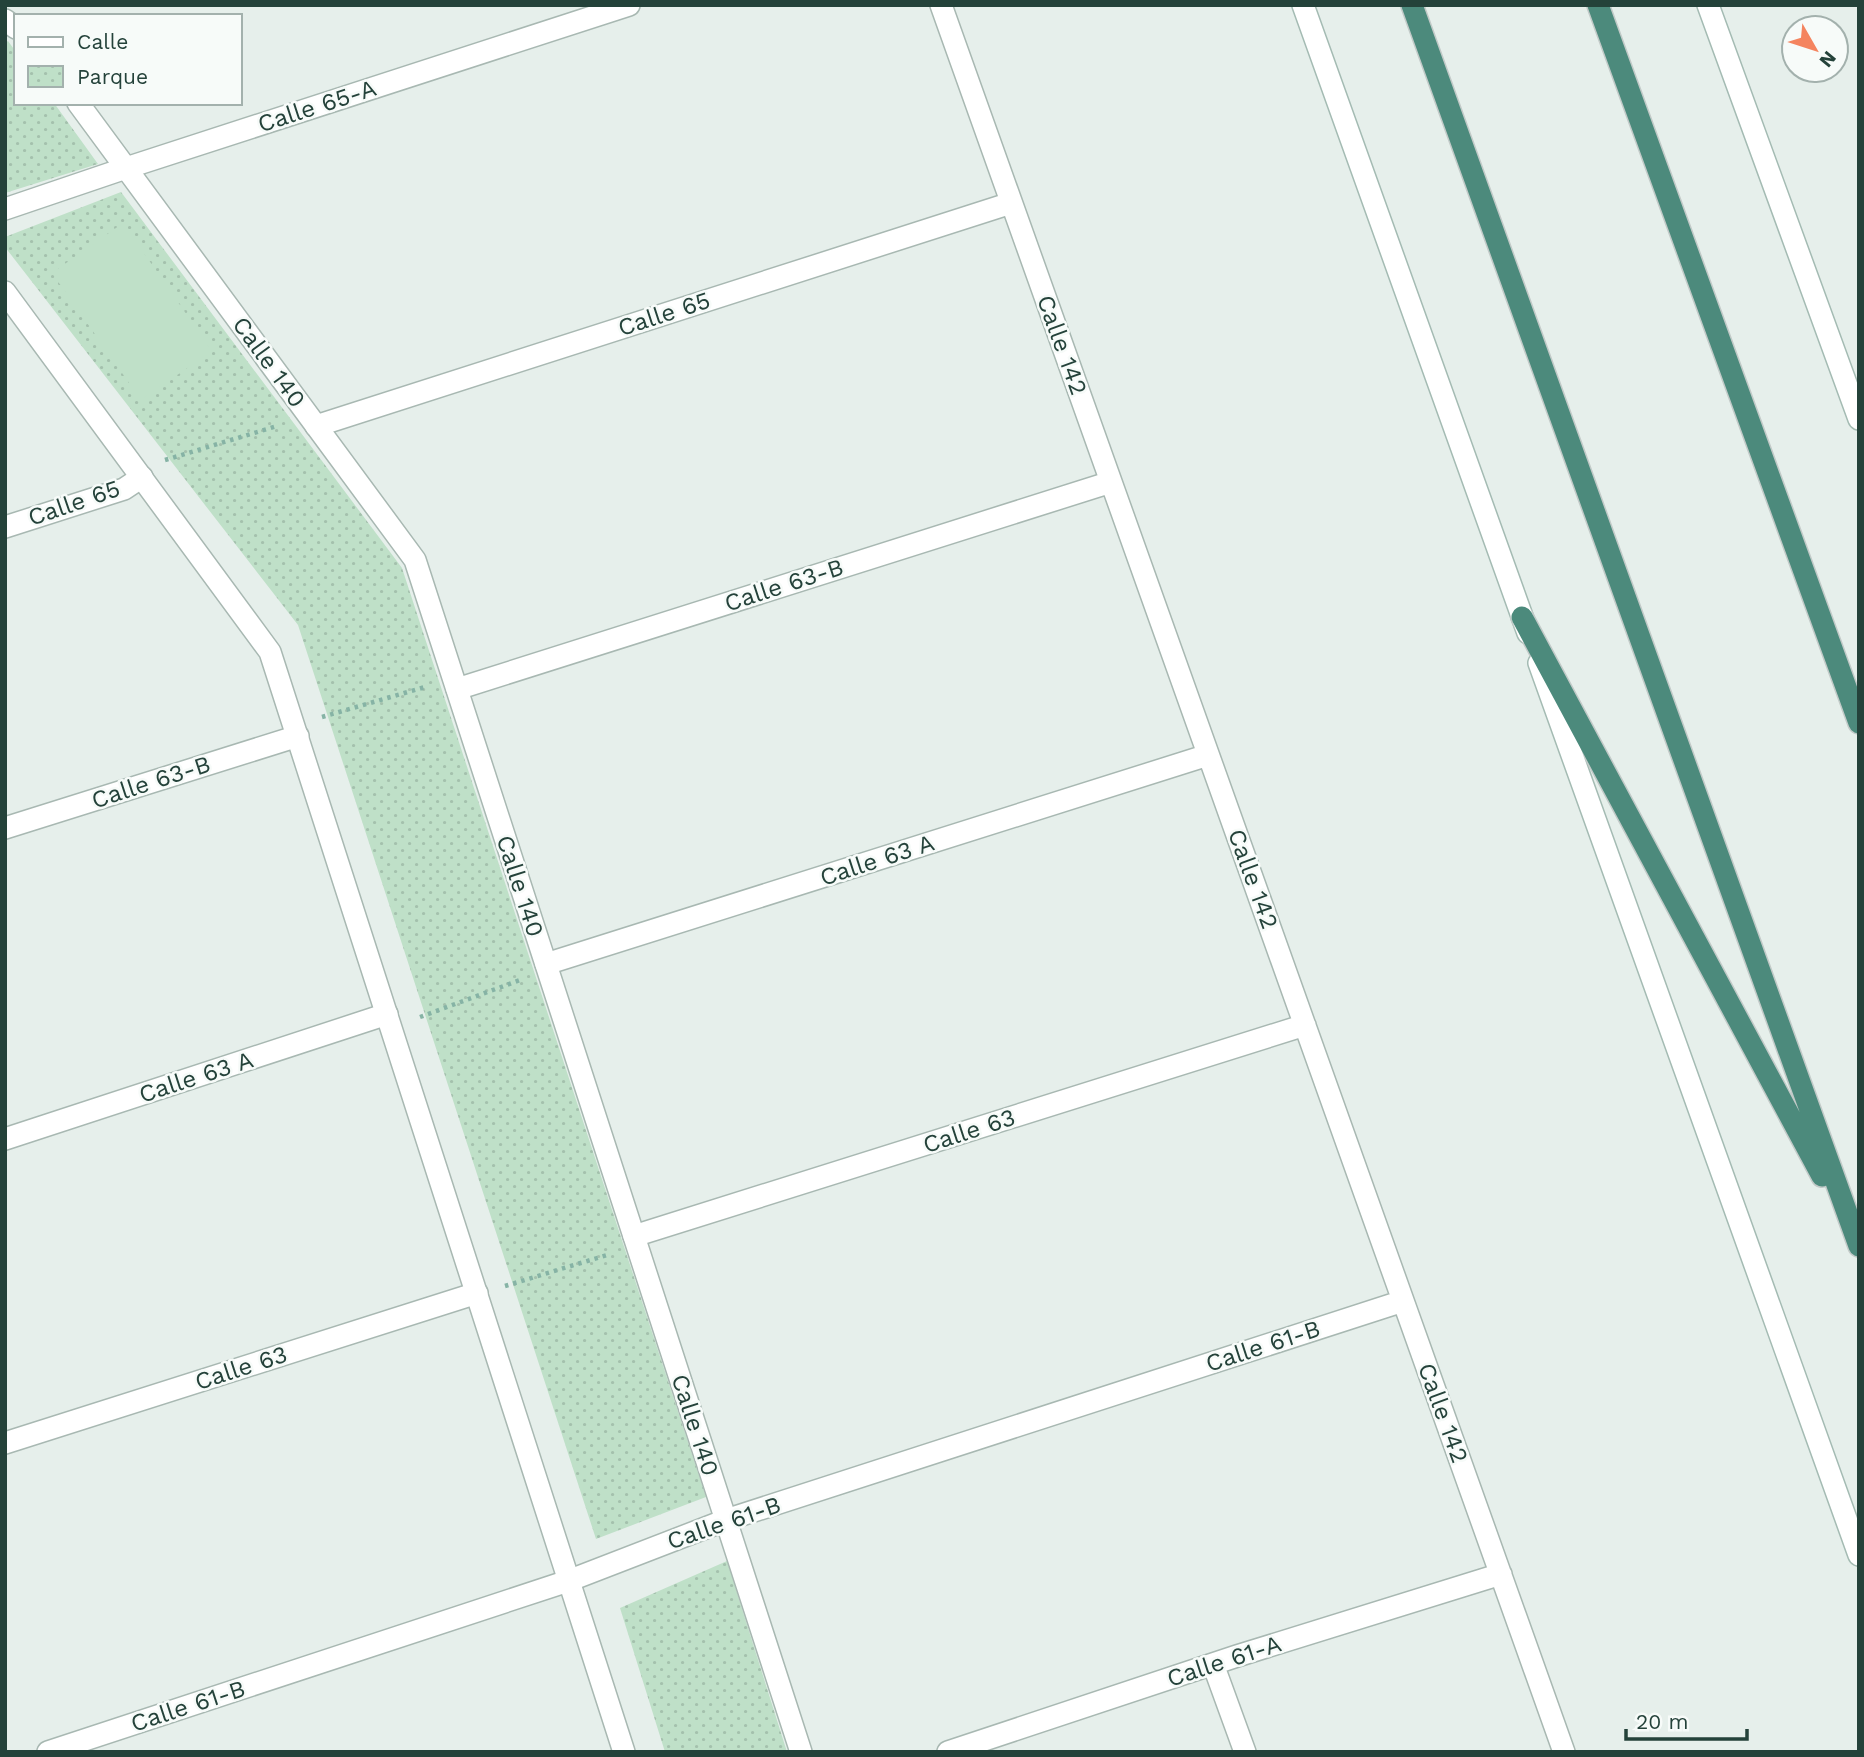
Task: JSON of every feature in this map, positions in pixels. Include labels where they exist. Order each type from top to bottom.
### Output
[{"type":"highway","points":[[1412,5],[1858,1243]]},
{"type":"highway","points":[[1598,5],[1859,723]]},
{"type":"highway","points":[[1522,617],[1858,1243]]},
{"type":"street","name":"Calle 65-A","points":[[5,209],[629,5]]},
{"type":"street","name":"Calle 142","points":[[941,5],[1564,1752]]},
{"type":"street","points":[[1303,5],[1859,1555]]},
{"type":"street","points":[[1707,5],[1859,419]]},
{"type":"street","name":"Calle 140","points":[[79,105],[415,560],[800,1752]]},
{"type":"street","name":"Calle 65","points":[[316,426],[1012,203]]},
{"type":"street","points":[[5,292],[270,652],[624,1752]]},
{"type":"street","name":"Calle 65","points":[[5,527],[124,489],[142,477]]},
{"type":"street","name":"Calle 63-B","points":[[457,689],[1111,482]]},
{"type":"street","name":"Calle 63-B","points":[[5,828],[298,736]]},
{"type":"street","name":"Calle 63 A","points":[[546,964],[1208,755]]},
{"type":"street","name":"Calle 63 A","points":[[5,1139],[387,1014]]},
{"type":"street","name":"Calle 63","points":[[634,1236],[1305,1025]]},
{"type":"street","name":"Calle 63","points":[[5,1443],[477,1293]]},
{"type":"street","name":"Calle 61-B","points":[[48,1752],[568,1581],[726,1520],[1403,1301]]},
{"type":"street","name":"Calle 61-A","points":[[948,1752],[1213,1664],[1501,1574]]},
{"type":"street","points":[[1213,1664],[1245,1752]]},
{"type":"path","points":[[164,460],[288,423]]},
{"type":"path","points":[[321,717],[433,685]]},
{"type":"path","points":[[416,1019],[528,978]]},
{"type":"path","points":[[503,1287],[614,1252]]},
{"type":"green space","points":[[8,41],[14,49],[14,105],[55,105],[98,164],[5,193],[5,43]]},
{"type":"green space","points":[[121,192],[402,568],[706,1497],[596,1539],[298,625],[5,247],[5,237]]},
{"type":"green space","points":[[123,223],[212,351],[141,400],[52,273]]},
{"type":"green space","points":[[727,1561],[787,1752],[665,1752],[620,1608]]}]
